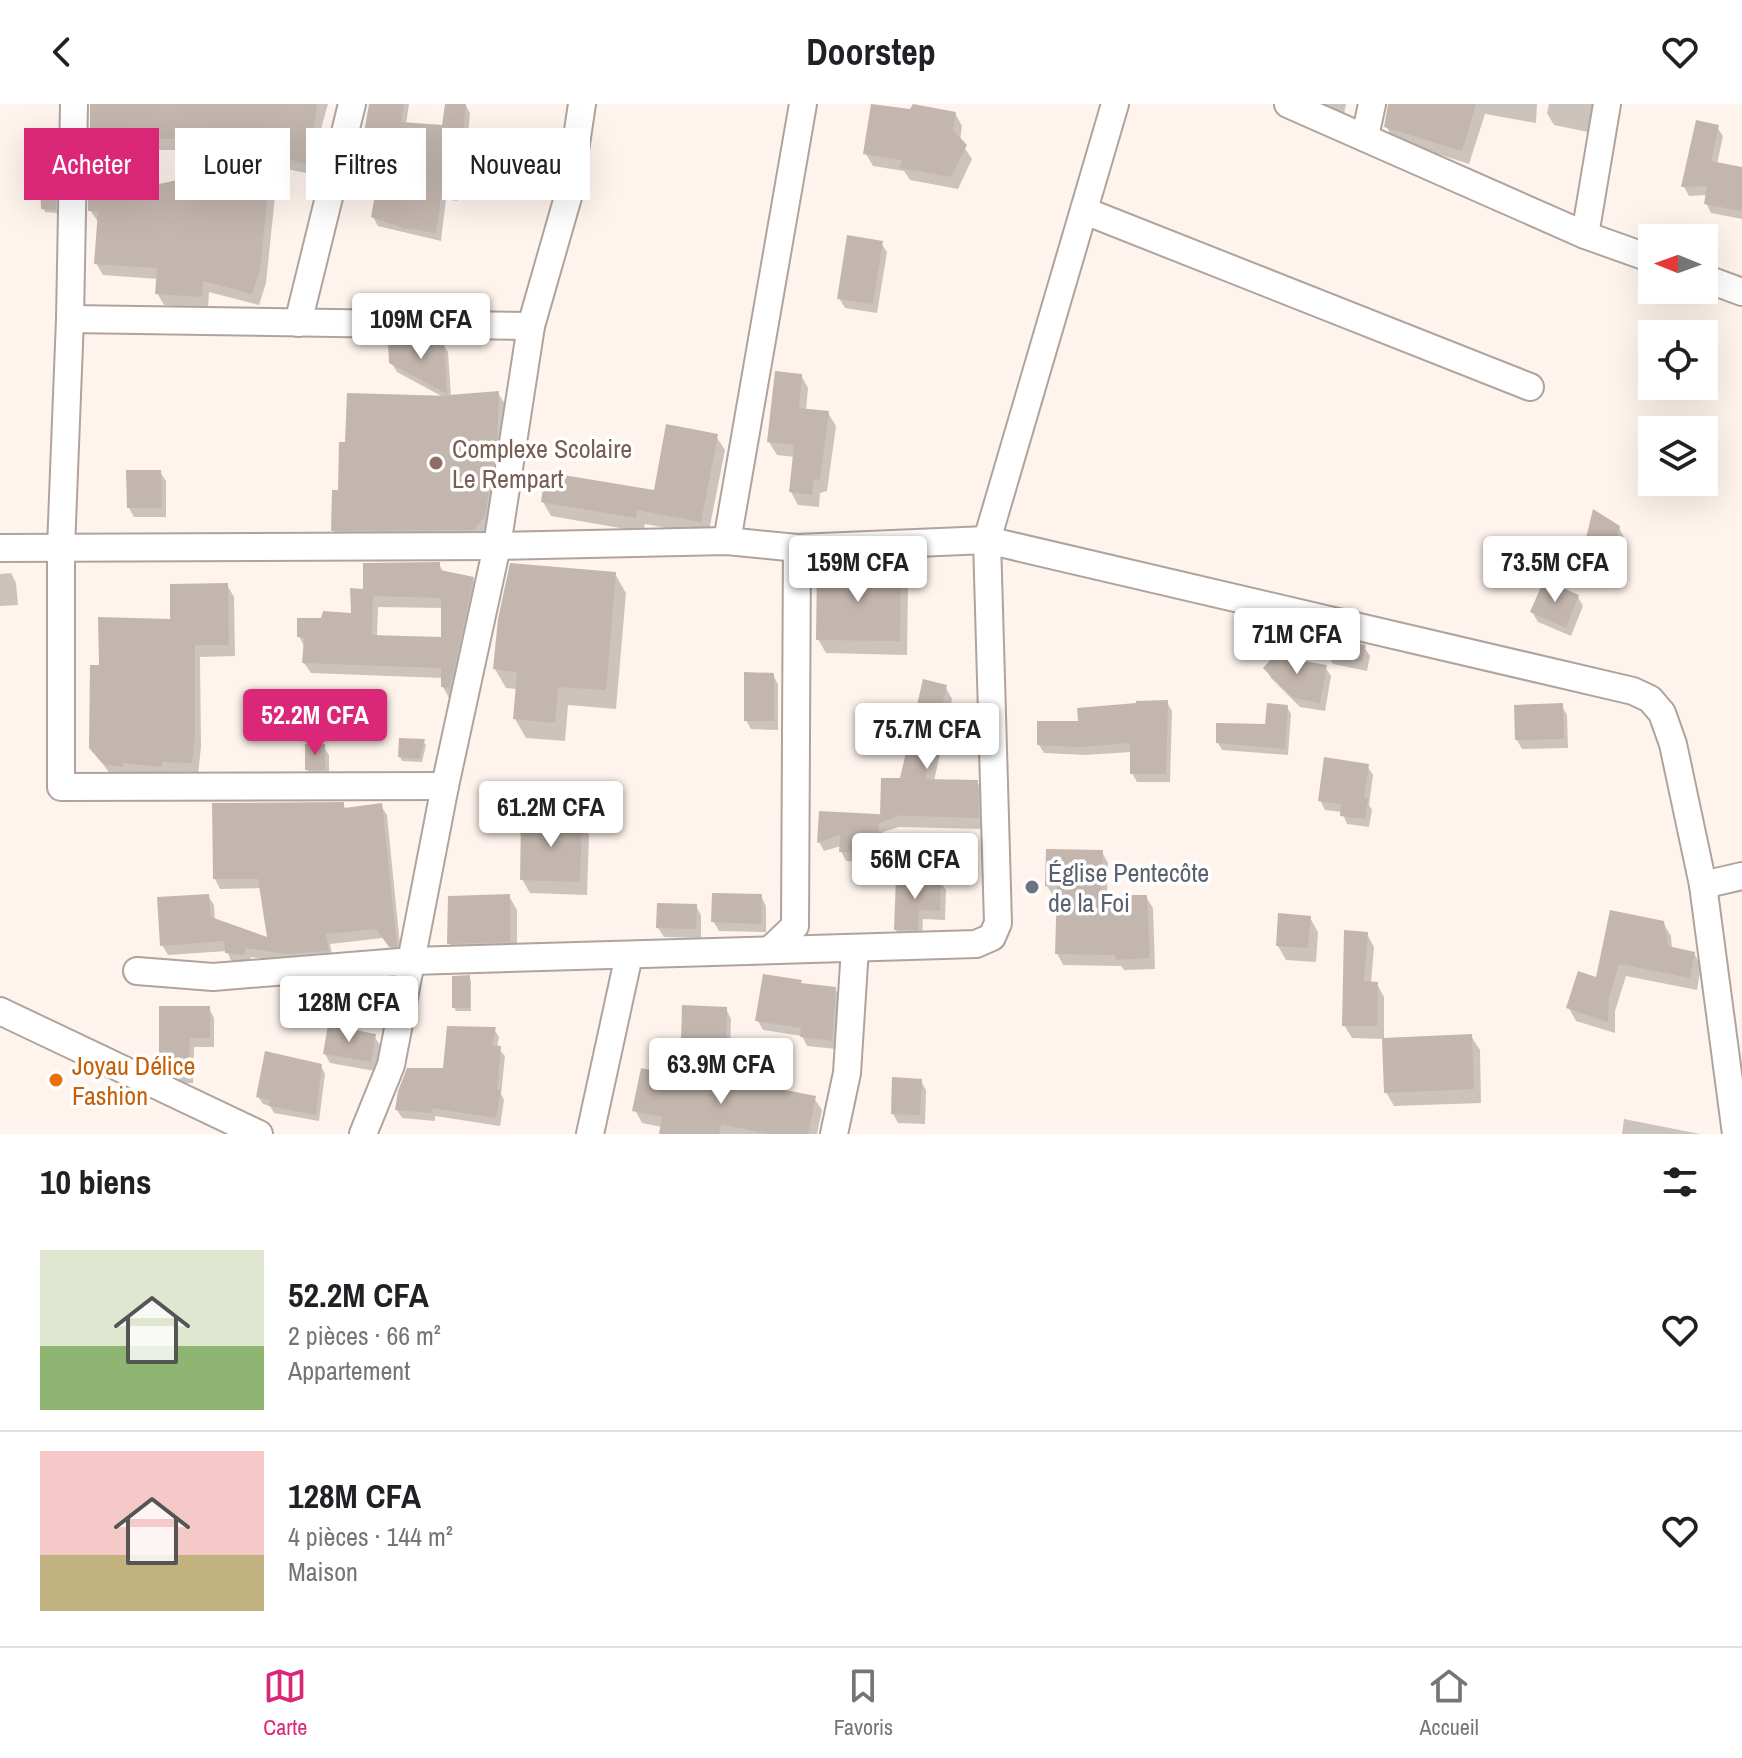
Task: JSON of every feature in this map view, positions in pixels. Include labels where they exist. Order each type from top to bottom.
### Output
[{"type":"street","points":[[74,104],[61,548],[61,787],[445,786]]},
{"type":"street","points":[[298,323],[352,104]]},
{"type":"street","points":[[363,1134],[391,1065],[445,786],[497,546],[531,326],[568,197],[582,104]]},
{"type":"street","points":[[727,541],[803,104]]},
{"type":"street","points":[[137,971],[213,977],[412,961],[976,944],[992,937],[998,923],[987,540],[1115,104]]},
{"type":"street","points":[[1288,104],[1585,235],[1638,254]]},
{"type":"street","points":[[1365,137],[1372,104]]},
{"type":"street","points":[[1585,235],[1607,104]]},
{"type":"street","points":[[1085,211],[1530,387]]},
{"type":"street","points":[[1718,283],[1742,292]]},
{"type":"street","points":[[70,319],[531,326]]},
{"type":"street","points":[[0,548],[497,546],[727,541],[797,548],[987,540],[1633,691],[1650,699],[1662,713],[1673,744],[1703,885],[1736,1134]]},
{"type":"street","points":[[771,949],[795,926],[797,548]]},
{"type":"street","points":[[1703,885],[1742,876]]},
{"type":"street","points":[[834,1134],[847,1073],[855,948]]},
{"type":"street","points":[[590,1134],[629,955]]},
{"type":"street","points":[[0,1011],[259,1134]]},
{"type":"building","points":[[90,104],[317,104],[314,128],[306,128],[306,163],[290,160],[290,128],[175,128],[175,139],[159,139],[159,128],[90,128]]},
{"type":"building","points":[[369,104],[404,104],[401,122],[442,125],[445,104],[466,104],[464,128],[442,128],[442,191],[436,233],[403,228],[371,217],[374,200],[426,200],[426,128],[365,128]]},
{"type":"building","points":[[871,104],[910,109],[913,104],[956,112],[953,130],[967,145],[951,177],[900,168],[902,160],[863,154]]},
{"type":"building","points":[[1388,104],[1476,104],[1462,151],[1384,127]]},
{"type":"building","points":[[1696,120],[1719,125],[1711,161],[1742,167],[1742,211],[1704,204],[1707,186],[1681,187]]},
{"type":"building","points":[[175,180],[175,200],[267,200],[260,270],[252,294],[203,281],[202,297],[155,294],[157,268],[94,264],[98,211],[88,211],[88,200],[159,200],[159,184]]},
{"type":"building","points":[[41,200],[56,200],[56,210],[41,209]]},
{"type":"building","points":[[847,235],[883,241],[873,304],[837,299]]},
{"type":"building","points":[[444,341],[447,394],[389,363],[388,344]]},
{"type":"building","points":[[775,371],[802,374],[799,408],[829,411],[820,479],[814,480],[812,495],[789,492],[794,445],[767,442]]},
{"type":"building","points":[[499,391],[497,440],[485,516],[474,530],[331,531],[332,490],[338,490],[339,442],[345,442],[347,393],[451,396]]},
{"type":"building","points":[[666,424],[718,434],[701,522],[637,510],[636,518],[541,502],[545,472],[654,490]]},
{"type":"building","points":[[126,470],[161,470],[162,508],[127,508]]},
{"type":"building","points":[[1593,509],[1620,526],[1612,558],[1583,551]]},
{"type":"building","points":[[440,562],[440,570],[474,577],[450,688],[441,687],[441,668],[302,663],[304,638],[297,637],[297,618],[321,618],[323,611],[351,613],[350,588],[363,589],[363,563]],"holes":[[[373,596],[441,598],[441,637],[372,635]]]},
{"type":"building","points":[[510,563],[616,572],[606,690],[558,687],[555,723],[513,719],[517,672],[493,669],[498,619]]},
{"type":"building","points":[[817,567],[901,569],[900,641],[816,640]]},
{"type":"building","points":[[1544,580],[1579,595],[1566,628],[1530,612]]},
{"type":"building","points":[[228,583],[229,645],[195,645],[192,763],[162,762],[162,767],[103,764],[89,748],[90,665],[99,665],[98,617],[170,619],[170,584]]},
{"type":"building","points":[[1329,636],[1366,645],[1362,662],[1326,655]]},
{"type":"building","points":[[1283,646],[1298,660],[1327,665],[1320,703],[1293,698],[1263,668]]},
{"type":"building","points":[[744,672],[774,673],[774,721],[744,721]]},
{"type":"building","points":[[923,679],[947,685],[925,779],[978,780],[979,818],[880,815],[881,778],[900,778]]},
{"type":"building","points":[[1168,700],[1166,774],[1130,774],[1130,743],[1080,747],[1037,745],[1037,721],[1078,721],[1077,708]]},
{"type":"building","points":[[1267,703],[1288,705],[1285,749],[1216,743],[1216,723],[1265,724]]},
{"type":"building","points":[[1563,703],[1564,739],[1515,740],[1514,705]]},
{"type":"building","points":[[399,738],[425,739],[420,759],[398,757]]},
{"type":"building","points":[[305,744],[325,744],[325,770],[305,770]]},
{"type":"building","points":[[1324,757],[1369,764],[1364,798],[1368,799],[1365,819],[1340,816],[1341,804],[1318,801]]},
{"type":"building","points":[[344,802],[344,808],[382,803],[397,946],[389,947],[376,929],[326,934],[329,951],[285,954],[246,948],[244,955],[225,953],[224,941],[160,946],[157,897],[209,894],[211,917],[267,937],[258,879],[213,879],[212,803]]},
{"type":"building","points":[[819,811],[896,817],[879,823],[876,854],[839,852],[840,835],[817,843]]},
{"type":"building","points":[[521,817],[582,818],[580,882],[520,880]]},
{"type":"building","points":[[1046,849],[1103,850],[1101,895],[1147,895],[1150,958],[1116,960],[1115,955],[1055,954],[1057,886],[1045,886]]},
{"type":"building","points":[[896,877],[941,879],[940,911],[919,910],[918,930],[894,930]]},
{"type":"building","points":[[712,893],[762,894],[761,924],[711,922]]},
{"type":"building","points":[[510,894],[510,942],[447,944],[448,896]]},
{"type":"building","points":[[657,903],[697,904],[696,929],[656,928]]},
{"type":"building","points":[[1610,910],[1664,921],[1668,946],[1695,952],[1690,978],[1619,964],[1609,997],[1608,1022],[1566,1008],[1578,971],[1596,977]]},
{"type":"building","points":[[1278,913],[1311,916],[1308,948],[1276,946]]},
{"type":"building","points":[[1344,930],[1368,932],[1364,981],[1378,982],[1377,1026],[1342,1026]]},
{"type":"building","points":[[763,974],[836,987],[832,1041],[800,1037],[801,1028],[755,1021]]},
{"type":"building","points":[[470,975],[470,1008],[452,1008],[452,976]]},
{"type":"building","points":[[682,1005],[727,1007],[726,1043],[681,1041]]},
{"type":"building","points":[[159,1006],[210,1006],[210,1038],[190,1038],[188,1075],[170,1074],[159,1069]]},
{"type":"building","points":[[328,1025],[376,1034],[371,1062],[323,1054]]},
{"type":"building","points":[[447,1026],[496,1027],[492,1045],[501,1046],[497,1089],[501,1090],[496,1118],[432,1108],[432,1113],[395,1110],[407,1068],[443,1068]]},
{"type":"building","points":[[1472,1034],[1474,1089],[1384,1093],[1382,1038]]},
{"type":"building","points":[[265,1051],[322,1064],[316,1115],[268,1106],[270,1100],[256,1097]]},
{"type":"building","points":[[641,1068],[737,1088],[738,1081],[816,1096],[808,1134],[769,1134],[721,1124],[719,1134],[659,1134],[662,1117],[632,1111]]},
{"type":"building","points":[[892,1077],[922,1079],[920,1115],[891,1114]]},
{"type":"place","name":"Complexe Scolaire Le Rempart","points":[[436,463]]},
{"type":"place","name":"Église Pentecôte de la Foi","points":[[1032,887]]},
{"type":"place","name":"Joyau Délice Fashion","points":[[56,1080]]}]
